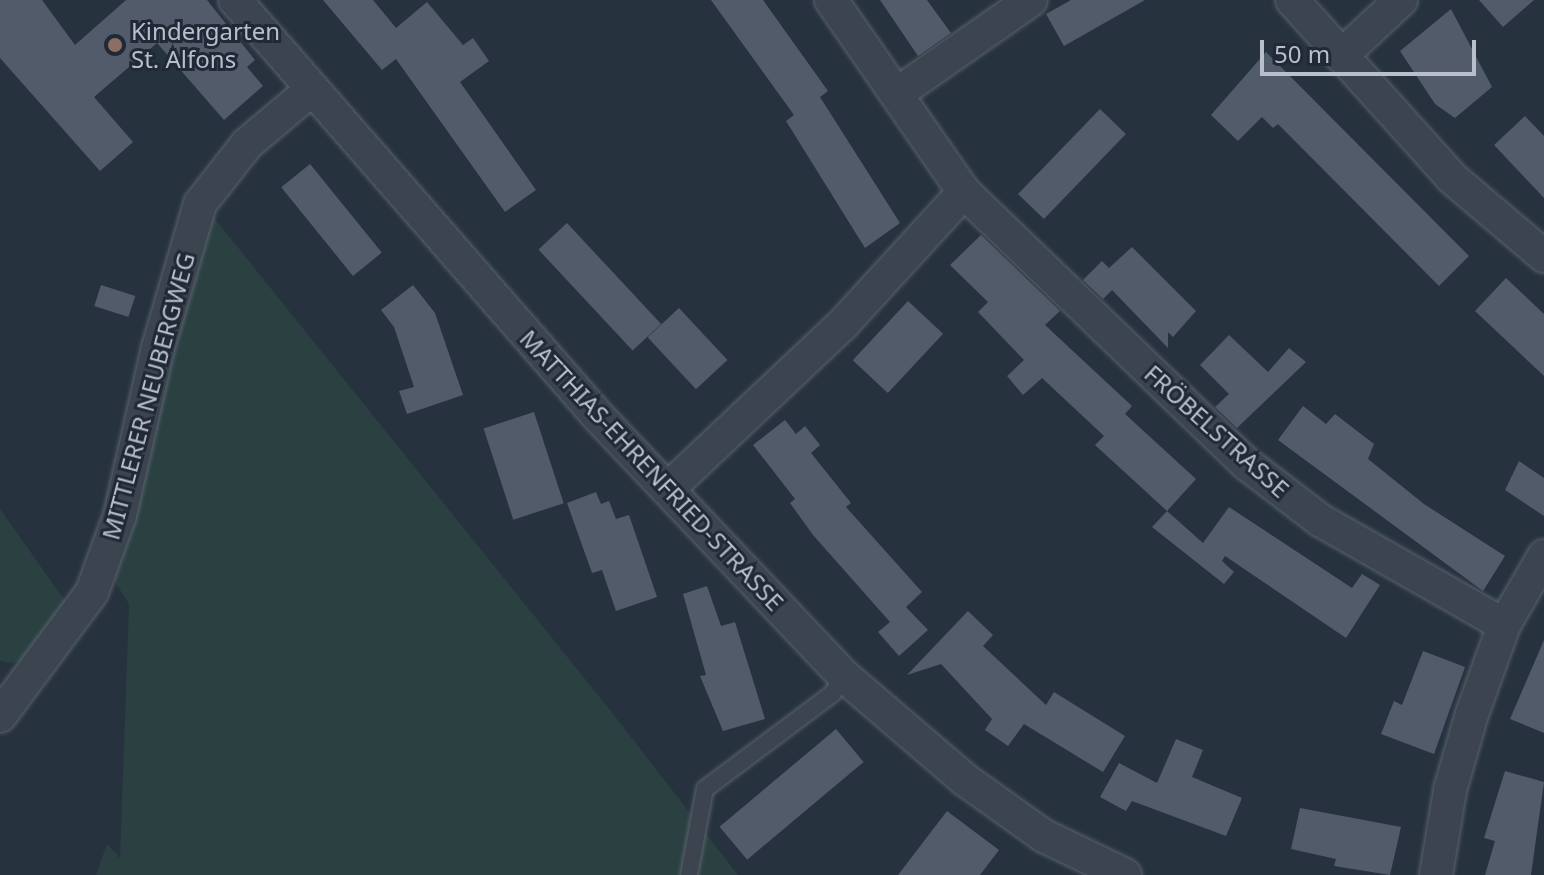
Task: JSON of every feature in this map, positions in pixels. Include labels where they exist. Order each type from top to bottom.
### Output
[{"type":"street","name":"MATTHIAS-EHRENFRIED-STRASSE","points":[[235,0],[310,91],[668,489],[844,676],[964,779],[1044,836],[1125,875]]},
{"type":"street","name":"FRÖBELSTRASSE","points":[[831,0],[964,192],[1247,464],[1320,520],[1504,625]]},
{"type":"street","points":[[898,93],[1031,0]]},
{"type":"street","points":[[1292,0],[1452,178],[1544,256]]},
{"type":"street","points":[[1341,56],[1401,0]]},
{"type":"street","name":"MITTLERER NEUBERGWEG","points":[[0,716],[11,684],[97,579],[120,515],[158,348],[200,204],[247,144],[310,91]]},
{"type":"street","points":[[668,489],[843,324],[964,192]]},
{"type":"street","points":[[1436,875],[1450,790],[1504,625],[1544,556]]},
{"type":"lane","points":[[689,875],[705,789],[832,694],[844,676]]},
{"type":"green space","points":[[211,214],[614,715],[738,875],[96,875],[107,844],[120,858],[129,604],[114,580]]},
{"type":"green space","points":[[0,509],[68,605],[25,661],[11,663],[0,661]]},
{"type":"building","points":[[0,0],[42,0],[75,45],[126,0],[207,0],[255,60],[247,67],[263,86],[224,120],[157,43],[94,97],[133,142],[100,171],[0,58]]},
{"type":"building","points":[[323,0],[373,0],[396,28],[427,2],[463,45],[473,38],[489,61],[460,82],[536,190],[505,212],[396,59],[382,70]]},
{"type":"building","points":[[711,0],[763,0],[828,91],[820,97],[900,223],[865,248],[786,121],[794,115]]},
{"type":"building","points":[[880,0],[927,0],[951,33],[918,56]]},
{"type":"building","points":[[1071,0],[1145,0],[1064,46],[1046,14]]},
{"type":"building","points":[[1479,0],[1534,0],[1503,27]]},
{"type":"building","points":[[1451,9],[1492,87],[1455,118],[1435,104],[1400,51]]},
{"type":"building","points":[[1266,52],[1469,256],[1439,286],[1278,124],[1273,128],[1262,117],[1238,141],[1211,115]]},
{"type":"building","points":[[1100,109],[1126,134],[1044,219],[1018,194]]},
{"type":"building","points":[[1525,116],[1544,136],[1544,198],[1494,145]]},
{"type":"building","points":[[310,164],[382,253],[353,276],[281,187]]},
{"type":"building","points":[[567,223],[661,324],[633,351],[538,250]]},
{"type":"building","points":[[981,235],[1060,311],[1045,325],[1132,406],[1125,414],[1196,479],[1167,511],[1095,445],[1104,436],[1042,378],[1023,395],[1007,376],[1024,360],[978,312],[988,302],[950,265]]},
{"type":"building","points":[[1132,247],[1196,311],[1173,337],[1168,332],[1168,348],[1112,290],[1103,299],[1083,280],[1102,261],[1109,268]]},
{"type":"building","points":[[1506,278],[1544,314],[1544,376],[1475,311]]},
{"type":"building","points":[[101,285],[135,296],[128,317],[94,306]]},
{"type":"building","points":[[413,285],[435,313],[463,395],[407,414],[399,391],[414,387],[394,327],[381,310]]},
{"type":"building","points":[[908,301],[943,334],[888,393],[853,360]]},
{"type":"building","points":[[679,308],[727,360],[696,389],[648,337]]},
{"type":"building","points":[[1229,335],[1268,372],[1289,348],[1306,362],[1237,428],[1215,407],[1229,394],[1200,365]]},
{"type":"building","points":[[1303,406],[1326,424],[1335,414],[1374,444],[1368,459],[1424,504],[1505,556],[1483,591],[1278,440]]},
{"type":"building","points":[[534,412],[564,503],[513,520],[484,428]]},
{"type":"building","points":[[785,420],[796,434],[805,426],[820,445],[811,453],[851,503],[846,507],[922,592],[906,607],[928,630],[899,656],[878,632],[890,622],[813,535],[790,503],[795,499],[753,445]]},
{"type":"building","points":[[1519,461],[1544,478],[1544,516],[1505,490]]},
{"type":"building","points":[[596,492],[601,504],[609,501],[616,519],[629,515],[657,597],[616,611],[602,570],[592,573],[567,503]]},
{"type":"building","points":[[1229,507],[1352,588],[1362,574],[1380,585],[1346,638],[1225,556],[1222,561],[1234,572],[1224,584],[1152,527],[1167,511],[1203,543]]},
{"type":"building","points":[[707,586],[721,626],[735,622],[765,719],[723,731],[700,676],[706,675],[683,594]]},
{"type":"building","points":[[968,611],[993,635],[983,646],[1046,705],[1054,692],[1125,736],[1103,772],[1024,724],[1008,746],[985,730],[992,719],[941,664],[907,675]]},
{"type":"building","points":[[1544,640],[1544,733],[1510,719]]},
{"type":"building","points":[[1423,651],[1465,667],[1434,754],[1381,734],[1394,701],[1402,705]]},
{"type":"building","points":[[836,729],[864,762],[747,860],[720,827]]},
{"type":"building","points":[[1176,739],[1203,750],[1192,777],[1242,798],[1226,836],[1132,801],[1126,811],[1100,797],[1119,763],[1157,783]]},
{"type":"building","points":[[1505,771],[1544,782],[1531,875],[1485,875],[1495,841],[1484,838]]},
{"type":"building","points":[[1300,808],[1401,827],[1390,875],[1334,866],[1336,859],[1291,849]]},
{"type":"building","points":[[947,811],[999,850],[980,875],[898,875]]},
{"type":"place","name":"Kindergarten St. Alfons","points":[[115,45]]}]
